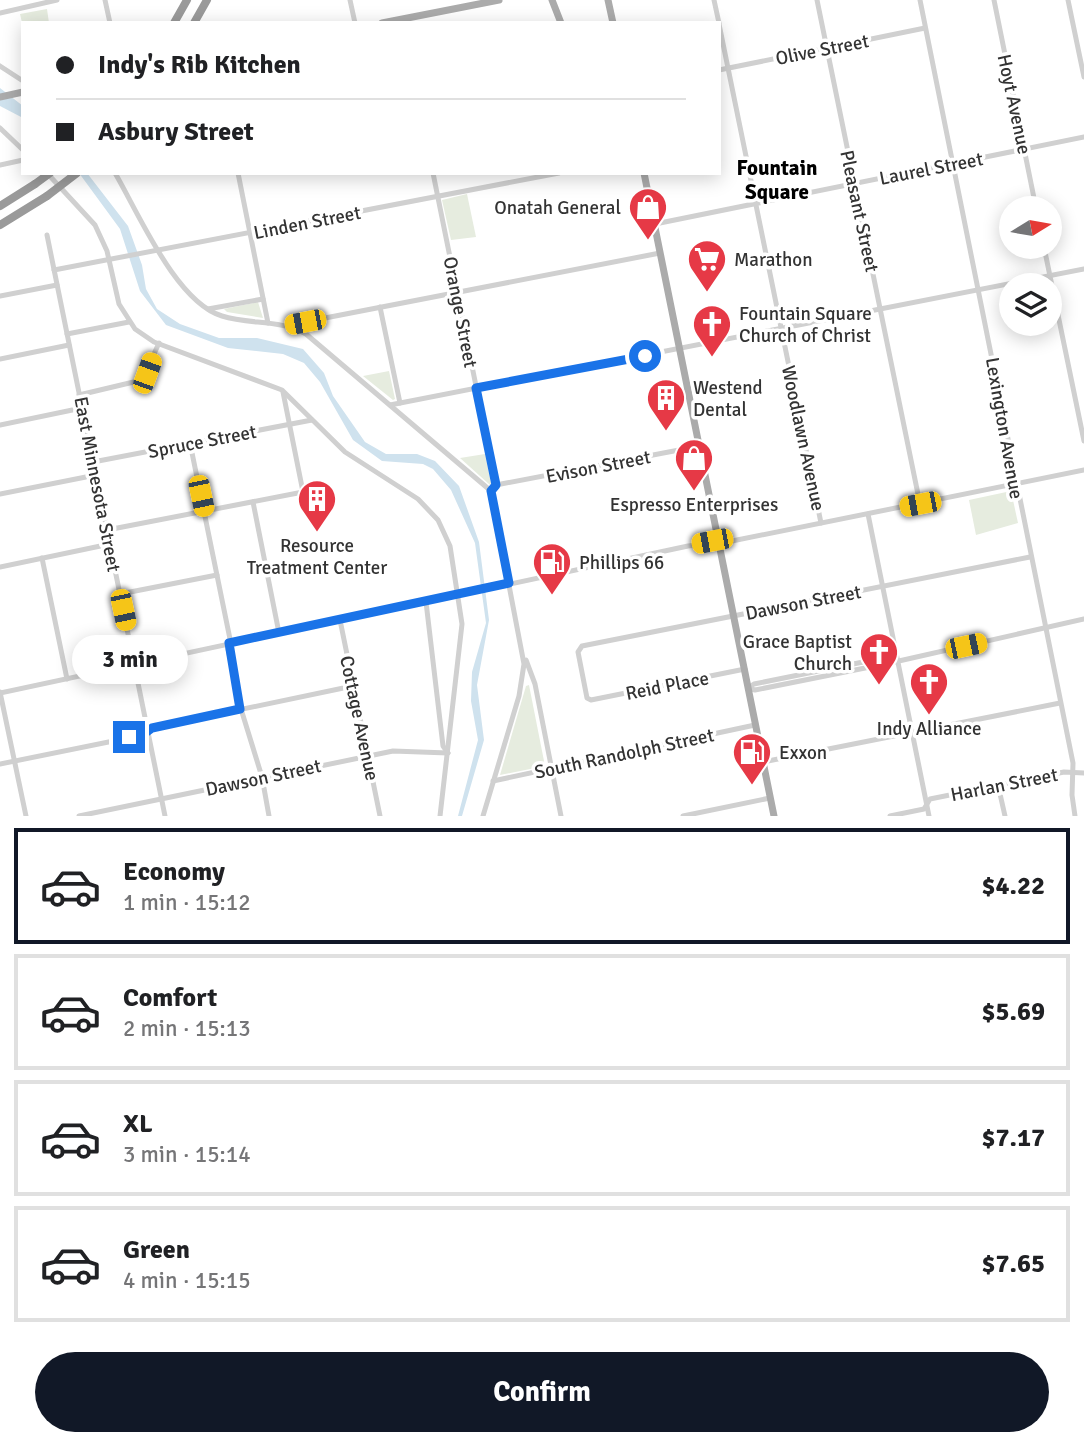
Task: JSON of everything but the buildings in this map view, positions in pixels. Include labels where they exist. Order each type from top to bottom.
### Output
[{"type":"highway","points":[[175,21],[187,0]]},
{"type":"highway","points":[[194,21],[208,0]]},
{"type":"highway","points":[[0,206],[46,175]]},
{"type":"highway","points":[[0,225],[47,196],[74,175]]},
{"type":"main road","points":[[402,21],[467,3],[499,0]]},
{"type":"main road","points":[[552,0],[560,21]]},
{"type":"main road","points":[[608,0],[613,21]]},
{"type":"main road","points":[[0,97],[21,92]]},
{"type":"main road","points":[[645,175],[774,816]]},
{"type":"street","points":[[0,12],[57,0]]},
{"type":"street","points":[[105,0],[110,21]]},
{"type":"street","points":[[350,0],[355,21]]},
{"type":"street","name":"Woodlawn Avenue","points":[[714,0],[719,21]]},
{"type":"street","name":"Pleasant Street","points":[[817,0],[920,504]]},
{"type":"street","name":"Lexington Avenue","points":[[920,0],[1060,703],[1073,772],[1075,816]]},
{"type":"street","name":"Hoyt Avenue","points":[[994,0],[1034,196]]},
{"type":"street","points":[[1068,0],[1084,77]]},
{"type":"street","name":"Olive Street","points":[[721,70],[925,28]]},
{"type":"street","name":"Woodlawn Avenue","points":[[721,33],[821,523]]},
{"type":"street","points":[[0,66],[21,81]]},
{"type":"street","points":[[0,128],[21,148]]},
{"type":"street","name":"Laurel Street","points":[[655,224],[1084,137]]},
{"type":"street","points":[[0,165],[21,160]]},
{"type":"street","points":[[51,175],[90,218],[108,259],[117,297],[129,322],[142,335],[282,390],[345,452],[430,509],[447,537],[459,595],[462,638],[440,816]]},
{"type":"street","points":[[117,175],[185,290],[206,310],[228,318],[288,325],[660,253]]},
{"type":"street","points":[[238,175],[268,323]]},
{"type":"street","name":"Orange Street","points":[[433,175],[496,485]]},
{"type":"street","name":"Linden Street","points":[[54,270],[549,175]]},
{"type":"street","name":"East Minnesota Street","points":[[47,235],[165,816]]},
{"type":"street","points":[[1061,273],[1084,269]]},
{"type":"street","points":[[0,296],[57,285]]},
{"type":"street","points":[[390,405],[999,286]]},
{"type":"street","points":[[206,310],[263,299]]},
{"type":"street","points":[[380,307],[400,403]]},
{"type":"street","points":[[67,334],[129,322]]},
{"type":"street","points":[[288,325],[311,338],[491,491],[530,678],[535,684],[561,816]]},
{"type":"street","points":[[1062,334],[1084,441]]},
{"type":"street","points":[[79,395],[139,382],[147,373],[159,343]]},
{"type":"street","points":[[0,359],[69,345]]},
{"type":"street","points":[[107,530],[303,492],[282,390]]},
{"type":"street","points":[[0,425],[82,408]]},
{"type":"street","name":"Spruce Street","points":[[93,462],[312,420]]},
{"type":"street","points":[[190,443],[217,575],[240,709],[262,778],[269,816]]},
{"type":"street","name":"Evison Street","points":[[496,485],[700,446]]},
{"type":"street","points":[[26,816],[0,693],[426,603],[499,585],[1084,470]]},
{"type":"street","points":[[0,494],[96,475]]},
{"type":"street","points":[[491,491],[496,485]]},
{"type":"street","points":[[253,502],[279,633]]},
{"type":"street","points":[[868,514],[929,816]]},
{"type":"street","points":[[0,567],[110,544]]},
{"type":"street","name":"Dawson Street","points":[[589,699],[579,650],[582,646],[1030,557]]},
{"type":"street","points":[[42,558],[67,679]]},
{"type":"street","points":[[120,594],[217,575]]},
{"type":"street","points":[[426,603],[443,746],[448,753]]},
{"type":"street","points":[[748,688],[755,690],[1084,619]]},
{"type":"street","name":"Cottage Avenue","points":[[340,620],[380,816]]},
{"type":"street","points":[[483,816],[521,690],[523,647]]},
{"type":"street","name":"Reid Place","points":[[589,699],[745,669]]},
{"type":"street","points":[[0,764],[353,686]]},
{"type":"street","points":[[763,762],[1060,703]]},
{"type":"street","name":"South Randolph Street","points":[[493,781],[755,725]]},
{"type":"street","name":"Dawson Street","points":[[79,816],[407,749],[448,753]]},
{"type":"street","name":"Harlan Street","points":[[890,816],[924,809],[930,799],[1073,772],[1084,773]]},
{"type":"street","points":[[998,785],[1005,816]]},
{"type":"street","points":[[683,816],[770,798]]},
{"type":"shaded area","points":[[47,9],[49,21],[22,21],[20,14]]},
{"type":"shaded area","points":[[467,194],[476,237],[451,240],[442,200]]},
{"type":"shaded area","points":[[258,302],[263,318],[227,312],[224,309]]},
{"type":"shaded area","points":[[389,371],[395,399],[393,400],[363,376]]},
{"type":"shaded area","points":[[485,454],[491,483],[490,485],[460,458]]},
{"type":"shaded area","points":[[1011,491],[1018,523],[976,535],[969,500]]},
{"type":"shaded area","points":[[529,685],[545,766],[500,775],[526,686]]},
{"type":"water","points":[[0,88],[21,104],[21,117],[0,106]]},
{"type":"water","points":[[80,175],[89,175],[128,226],[142,265],[146,289],[157,309],[180,324],[219,338],[257,338],[303,349],[324,373],[333,396],[365,442],[386,454],[417,454],[435,461],[459,486],[479,542],[489,620],[477,685],[484,740],[462,816],[458,816],[478,740],[471,701],[472,672],[486,623],[475,543],[451,490],[433,469],[423,464],[382,461],[353,440],[320,382],[304,363],[283,354],[228,348],[166,325],[140,291],[120,229]]},
{"type":"place","name":"Onatah General","points":[[648,241]]},
{"type":"place","name":"Marathon","points":[[707,293]]},
{"type":"place","name":"Fountain Square Church of Christ","points":[[712,358]]},
{"type":"place","name":"Westend Dental","points":[[666,432]]},
{"type":"place","name":"Espresso Enterprises","points":[[694,492]]},
{"type":"place","name":"Resource Treatment Center","points":[[317,533]]},
{"type":"place","name":"Phillips 66","points":[[552,596]]},
{"type":"place","name":"Grace Baptist Church","points":[[879,686]]},
{"type":"place","name":"Indy Alliance","points":[[929,716]]},
{"type":"place","name":"Exxon","points":[[752,786]]},
{"type":"district","name":"Fountain Square","points":[[777,180]]},
{"type":"route","points":[[129,737],[144,734],[152,728],[240,709],[229,643],[426,603],[509,583],[491,491],[496,485],[476,388],[645,356]]}]
